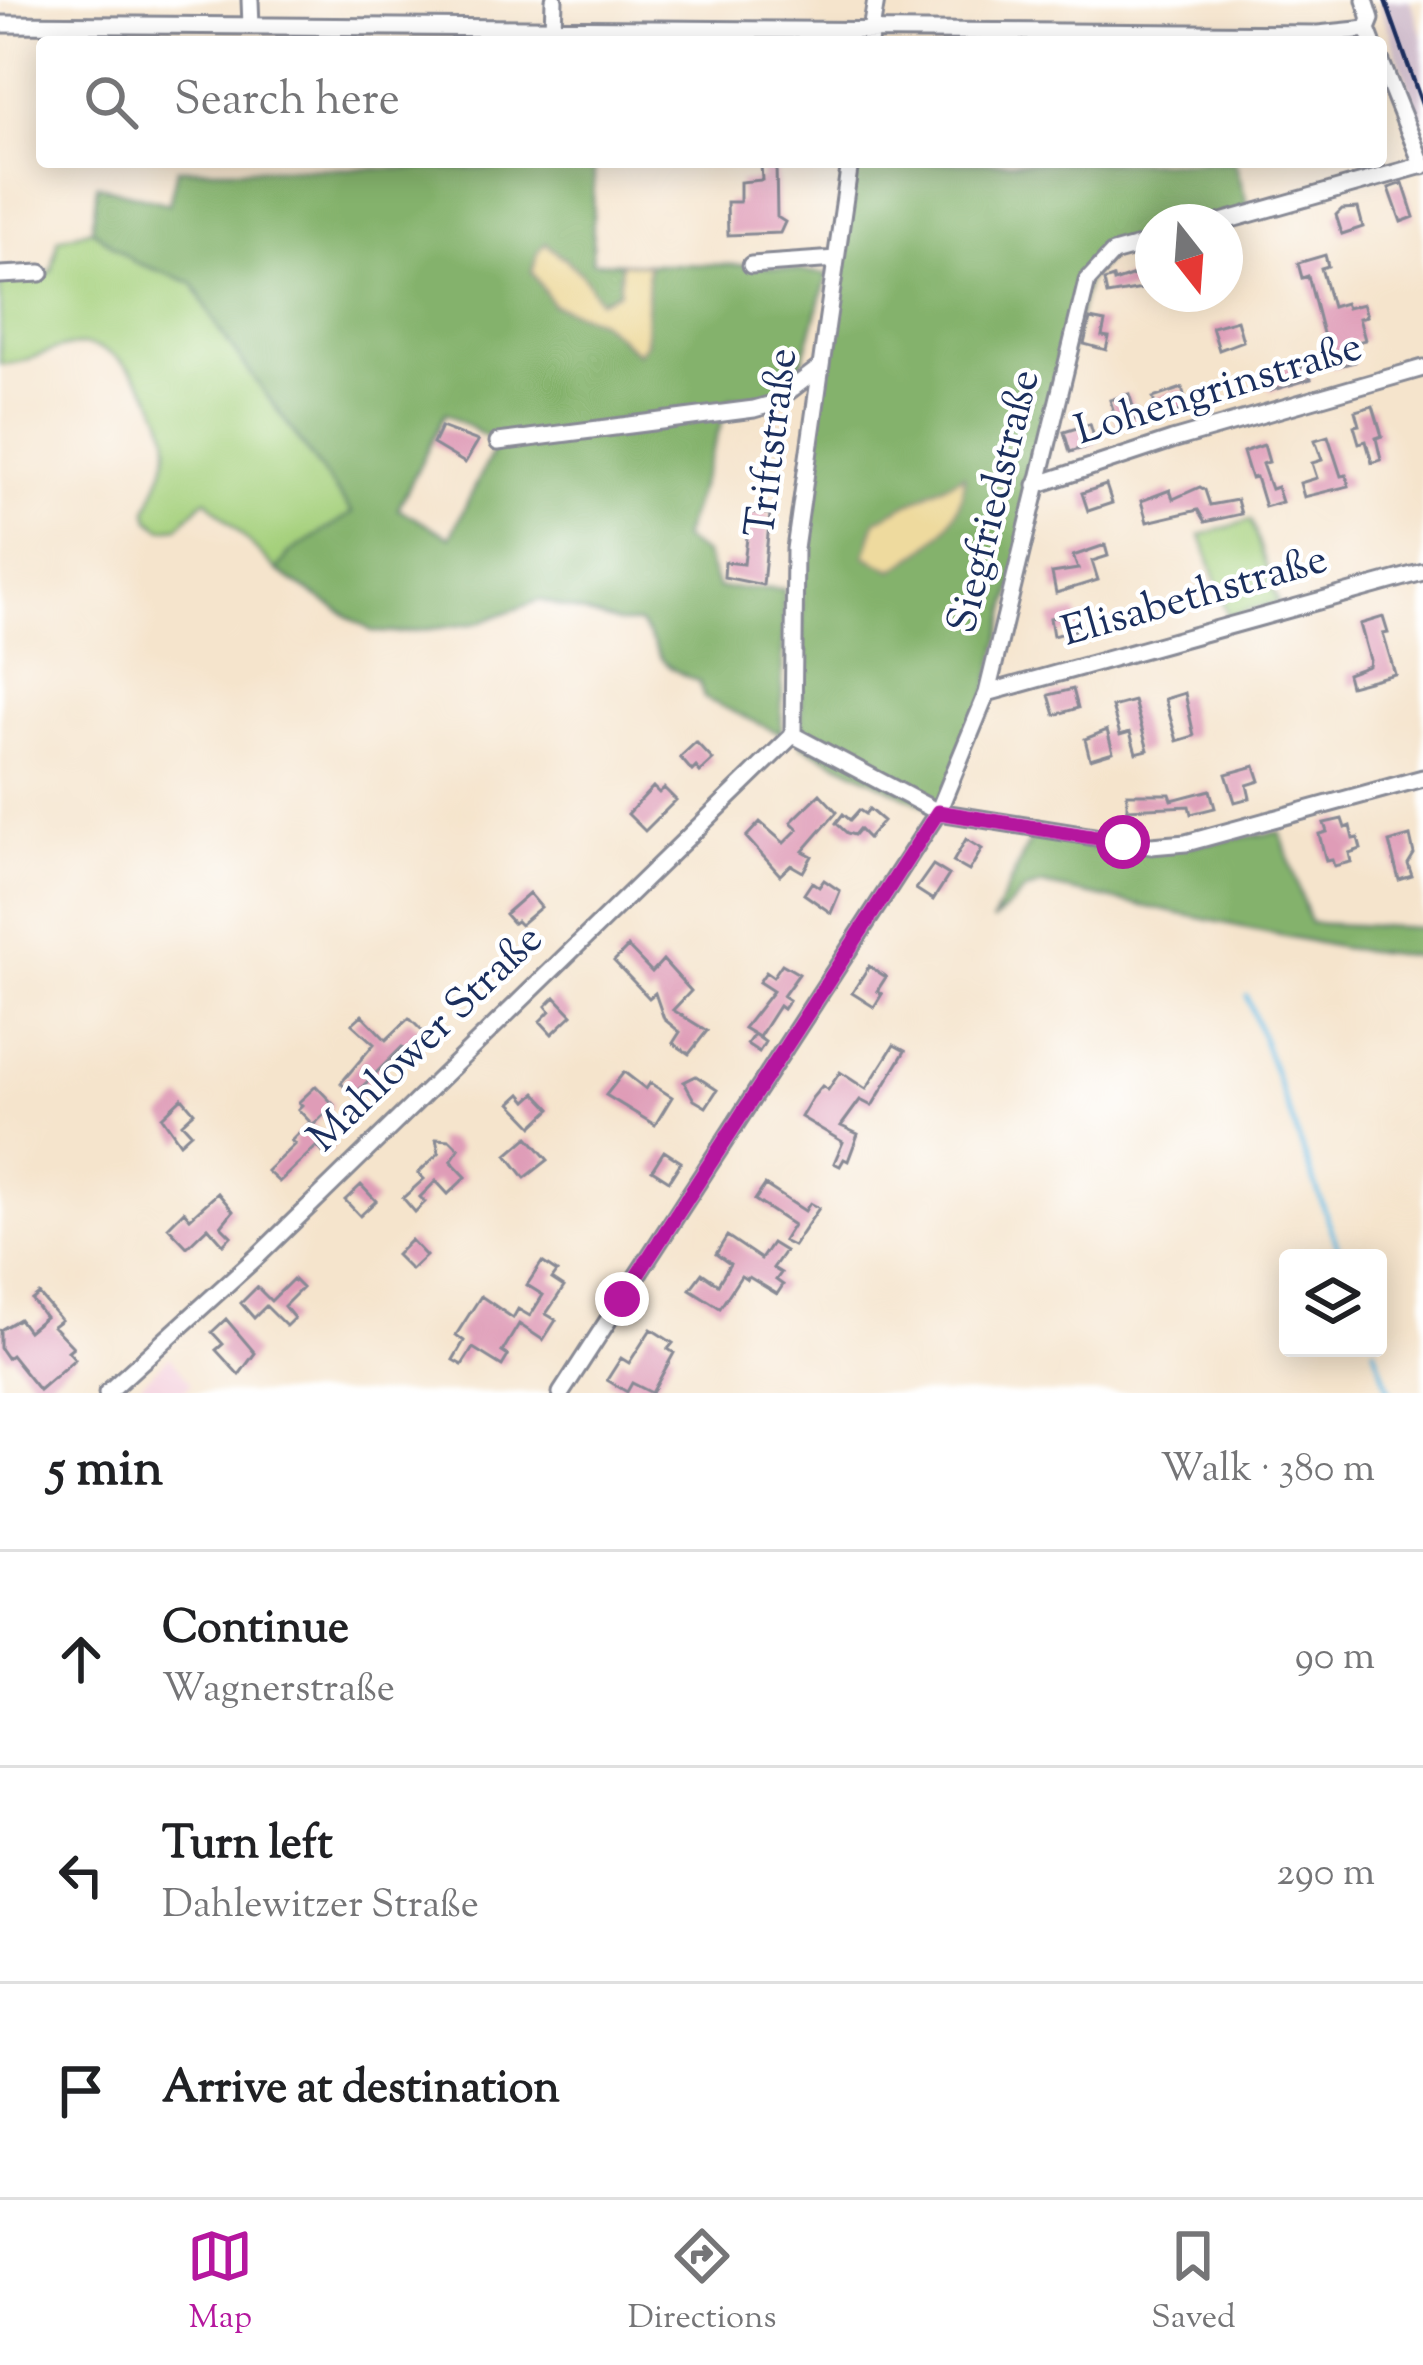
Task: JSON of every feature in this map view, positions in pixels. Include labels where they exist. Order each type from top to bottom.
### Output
[{"type":"street","points":[[250,0],[250,26]]},
{"type":"street","points":[[554,0],[554,28]]},
{"type":"street","points":[[870,36],[877,0]]},
{"type":"street","points":[[0,24],[554,28],[870,36],[1370,36],[1365,0]]},
{"type":"street","points":[[1243,216],[1423,165],[1387,77]]},
{"type":"street","name":"Triftstraße","points":[[793,734],[795,549],[849,168]]},
{"type":"street","name":"Siegfriedstraße","points":[[561,1393],[938,812],[987,694],[1087,281],[1113,253],[1135,247]]},
{"type":"street","points":[[751,265],[836,260]]},
{"type":"street","points":[[0,275],[41,273]]},
{"type":"street","name":"Lohengrinstraße","points":[[1036,485],[1172,440],[1423,368]]},
{"type":"street","points":[[498,442],[754,409],[772,404],[818,369]]},
{"type":"street","name":"Elisabethstraße","points":[[987,694],[1423,572]]},
{"type":"street","points":[[793,734],[938,812],[1151,846],[1186,842],[1423,778]]},
{"type":"street","name":"Mahlower Straße","points":[[107,1393],[260,1254],[793,734]]},
{"type":"shaded area","points":[[1378,0],[1410,0],[1423,38],[1423,127]]},
{"type":"shaded area","points":[[170,1356],[191,1384],[181,1393],[131,1393]]},
{"type":"green space","points":[[594,168],[592,262],[621,263],[619,291],[599,301],[581,273],[553,305],[600,321],[637,353],[646,342],[648,264],[751,265],[828,274],[799,373],[772,398],[730,398],[682,539],[705,554],[718,588],[784,589],[781,734],[704,698],[699,682],[665,663],[639,623],[619,623],[540,600],[478,623],[373,632],[277,571],[289,553],[352,513],[220,331],[193,283],[134,262],[92,229],[97,185],[169,204],[177,169]],"holes":[[[445,413],[497,443],[450,537],[398,509]]]},
{"type":"green space","points":[[856,168],[1237,168],[1250,214],[1243,216],[1243,204],[1135,204],[1135,247],[1113,253],[1087,281],[987,693],[938,812],[801,745],[803,548],[821,372]]},
{"type":"green space","points":[[92,229],[134,262],[193,283],[220,331],[353,514],[289,553],[277,571],[206,499],[178,527],[162,529],[150,520],[147,510],[167,454],[166,430],[152,397],[113,355],[82,345],[0,364],[0,275],[52,272],[58,239]]},
{"type":"green space","points":[[1251,520],[1278,602],[1228,616],[1201,535]]},
{"type":"green space","points":[[1034,831],[1098,850],[1191,845],[1280,832],[1310,923],[1423,928],[1423,957],[1342,948],[1043,885],[1026,890],[992,922]]},
{"type":"sand","points":[[546,243],[581,273],[600,301],[619,291],[621,263],[648,264],[646,343],[638,353],[600,321],[553,305],[532,272],[538,251]]},
{"type":"sand","points":[[964,475],[958,507],[932,543],[893,570],[865,556],[876,520]]},
{"type":"building","points":[[761,168],[776,168],[777,217],[785,222],[780,233],[728,235],[727,202],[740,202],[740,182],[762,180]]},
{"type":"building","points":[[1403,183],[1414,217],[1401,222],[1389,188]]},
{"type":"building","points":[[1358,208],[1363,227],[1342,234],[1336,215],[1342,209]]},
{"type":"building","points":[[1325,255],[1328,266],[1321,268],[1332,307],[1363,304],[1367,316],[1359,318],[1365,340],[1350,344],[1355,362],[1332,368],[1308,276],[1302,278],[1298,263]]},
{"type":"building","points":[[1135,275],[1135,290],[1107,295],[1104,281],[1113,278],[1114,282]]},
{"type":"building","points":[[1090,319],[1105,322],[1106,350],[1084,344]]},
{"type":"building","points":[[1237,320],[1243,341],[1219,350],[1212,327]]},
{"type":"building","points":[[1291,365],[1293,370],[1306,366],[1311,379],[1270,391],[1265,373]]},
{"type":"building","points":[[1182,388],[1188,408],[1171,414],[1169,409],[1157,412],[1153,398]]},
{"type":"building","points":[[1129,394],[1137,419],[1118,426],[1110,400]]},
{"type":"building","points":[[1373,406],[1382,436],[1376,438],[1381,460],[1372,463],[1366,441],[1359,443],[1354,426],[1359,425],[1355,411]]},
{"type":"building","points":[[1090,424],[1096,444],[1070,452],[1064,432]]},
{"type":"building","points":[[441,427],[478,441],[465,463],[433,444]]},
{"type":"building","points":[[1328,436],[1349,486],[1304,497],[1300,483],[1317,478],[1312,463],[1322,460],[1315,440]]},
{"type":"building","points":[[1264,445],[1269,462],[1262,464],[1271,489],[1277,487],[1282,502],[1265,507],[1243,452]]},
{"type":"building","points":[[1106,485],[1112,503],[1088,511],[1082,493]]},
{"type":"building","points":[[1200,487],[1210,505],[1237,500],[1241,514],[1205,522],[1198,510],[1147,522],[1141,501],[1170,490],[1173,499]]},
{"type":"building","points":[[750,512],[770,514],[763,585],[724,577],[725,562],[744,564]]},
{"type":"building","points":[[1105,545],[1108,556],[1092,561],[1098,580],[1056,593],[1052,573],[1078,569],[1073,556]]},
{"type":"building","points":[[1076,612],[1080,629],[1053,636],[1050,618]]},
{"type":"building","points":[[1383,617],[1395,674],[1350,686],[1347,674],[1369,666],[1370,660],[1360,624]]},
{"type":"building","points":[[1073,689],[1078,708],[1055,715],[1049,695]]},
{"type":"building","points":[[1185,693],[1194,736],[1177,741],[1165,699]]},
{"type":"building","points":[[1134,701],[1148,750],[1136,753],[1130,732],[1120,735],[1112,707]]},
{"type":"building","points":[[1107,730],[1113,752],[1090,759],[1085,739]]},
{"type":"building","points":[[696,742],[713,760],[700,772],[696,767],[692,771],[680,757]]},
{"type":"building","points":[[1255,766],[1260,781],[1247,785],[1250,798],[1235,802],[1226,774]]},
{"type":"building","points":[[653,787],[659,793],[664,788],[676,800],[645,831],[628,814]]},
{"type":"building","points":[[1210,790],[1215,808],[1191,814],[1189,806],[1127,809],[1127,794],[1170,794],[1172,800]]},
{"type":"building","points":[[820,794],[837,812],[803,851],[812,856],[803,872],[791,865],[780,875],[746,837],[760,822],[784,843],[798,829],[791,822]]},
{"type":"building","points":[[869,809],[883,821],[868,838],[859,829],[854,835],[847,833],[836,823],[843,814],[850,820],[859,810],[865,814]]},
{"type":"building","points":[[1342,819],[1361,849],[1349,853],[1351,862],[1334,866],[1332,860],[1326,861],[1319,834],[1327,832],[1324,823]]},
{"type":"building","points":[[1410,836],[1412,876],[1399,880],[1389,842]]},
{"type":"building","points":[[966,839],[982,849],[969,871],[953,862]]},
{"type":"building","points":[[933,865],[949,875],[933,900],[916,889]]},
{"type":"building","points":[[824,880],[840,891],[831,913],[804,894],[812,882],[819,887]]},
{"type":"building","points":[[529,893],[541,907],[520,925],[513,923],[505,914]]},
{"type":"building","points":[[628,947],[652,972],[663,960],[691,991],[673,1010],[707,1031],[689,1054],[673,1043],[680,1032],[664,1019],[655,993],[649,998],[614,961]]},
{"type":"building","points":[[782,964],[799,974],[783,996],[789,1000],[783,1009],[779,1006],[759,1037],[744,1028],[773,991],[759,982],[766,972],[773,977]]},
{"type":"building","points":[[869,966],[886,977],[874,1007],[852,993]]},
{"type":"building","points":[[555,997],[572,1015],[552,1034],[540,1021]]},
{"type":"building","points":[[362,1015],[386,1040],[409,1018],[429,1038],[411,1055],[402,1047],[353,1096],[341,1083],[374,1044],[352,1024]]},
{"type":"building","points":[[754,1034],[765,1042],[759,1052],[747,1044]]},
{"type":"building","points":[[894,1045],[905,1051],[872,1106],[860,1100],[841,1126],[858,1134],[848,1161],[844,1159],[840,1166],[834,1163],[843,1142],[801,1117],[822,1086],[828,1090],[840,1072],[866,1089]]},
{"type":"building","points":[[624,1072],[646,1089],[650,1083],[672,1097],[655,1125],[606,1095]]},
{"type":"building","points":[[696,1076],[717,1090],[706,1107],[694,1100],[684,1082]]},
{"type":"building","points":[[316,1086],[334,1105],[313,1125],[298,1109]]},
{"type":"building","points":[[536,1093],[551,1109],[533,1126],[511,1103],[521,1094],[527,1101]]},
{"type":"building","points":[[182,1098],[194,1112],[182,1123],[191,1133],[180,1143],[162,1117]]},
{"type":"building","points":[[310,1122],[334,1146],[325,1155],[317,1146],[279,1182],[267,1171]]},
{"type":"building","points":[[528,1137],[548,1160],[525,1178],[507,1155]]},
{"type":"building","points":[[436,1139],[450,1140],[459,1149],[451,1161],[466,1177],[448,1194],[436,1181],[420,1197],[425,1202],[415,1212],[403,1198],[424,1179],[418,1173],[439,1153]]},
{"type":"building","points":[[664,1151],[681,1162],[669,1181],[652,1170]]},
{"type":"building","points":[[361,1185],[376,1201],[360,1216],[345,1200]]},
{"type":"building","points":[[765,1185],[805,1211],[810,1203],[819,1208],[793,1246],[783,1241],[793,1225],[755,1200]]},
{"type":"building","points":[[218,1193],[233,1211],[221,1226],[231,1236],[223,1244],[208,1227],[187,1247],[168,1227],[184,1211],[190,1218]]},
{"type":"building","points":[[727,1236],[761,1259],[772,1243],[785,1251],[773,1268],[781,1273],[776,1280],[783,1285],[777,1294],[741,1276],[720,1308],[690,1289],[702,1273],[718,1284],[730,1264],[716,1254]]},
{"type":"building","points":[[411,1240],[426,1256],[411,1270],[396,1255]]},
{"type":"building","points":[[542,1262],[557,1272],[552,1279],[564,1287],[546,1314],[556,1320],[543,1340],[519,1324],[502,1352],[508,1356],[502,1366],[473,1348],[462,1365],[453,1360],[464,1341],[456,1335],[481,1296],[513,1318],[518,1309],[530,1316],[543,1295],[527,1285]]},
{"type":"building","points":[[293,1279],[302,1288],[284,1306],[294,1318],[286,1326],[266,1306],[254,1318],[241,1303],[257,1287],[271,1301]]},
{"type":"building","points":[[39,1294],[61,1320],[53,1326],[73,1347],[68,1351],[75,1359],[39,1390],[0,1348],[0,1330],[19,1319],[28,1331],[45,1317],[32,1300]]},
{"type":"building","points":[[226,1319],[255,1353],[239,1375],[216,1350],[223,1344],[212,1332]]},
{"type":"building","points":[[651,1329],[673,1343],[668,1349],[674,1353],[652,1393],[632,1383],[627,1392],[607,1380],[621,1358],[629,1363]]},
{"type":"waterway","points":[[1247,996],[1339,1249]]},
{"type":"waterway","points":[[1377,1357],[1390,1393]]},
{"type":"railway","points":[[1385,0],[1423,107]]},
{"type":"route","points":[[622,1299],[938,812],[1123,842]]}]
